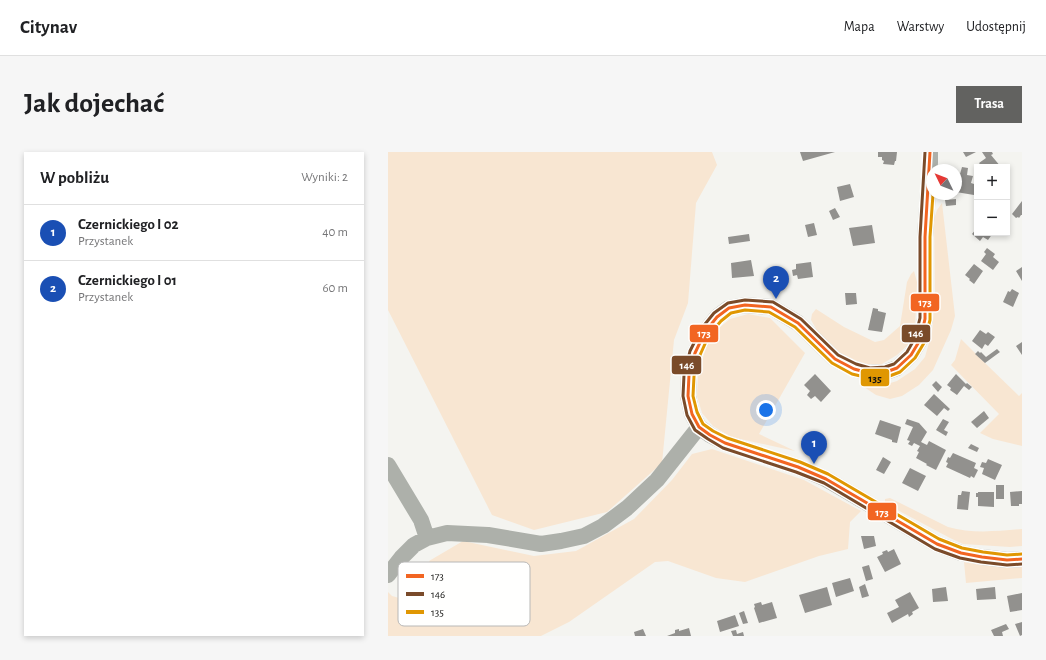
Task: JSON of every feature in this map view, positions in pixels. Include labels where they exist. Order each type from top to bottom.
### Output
[{"type":"street","points":[[930,152],[925,237],[925,319],[920,340],[911,355],[897,368],[886,372],[869,373],[854,369],[836,359],[798,323],[771,307],[745,305],[729,308],[717,317],[705,332],[695,353],[689,375],[688,396],[692,414],[699,426],[717,439],[798,467],[826,479],[937,544],[961,553],[982,558],[1007,560],[1022,559]]},
{"type":"street","points":[[388,574],[414,545],[427,538],[447,533],[488,535],[541,544],[561,542],[584,536],[604,526],[627,508],[657,480],[699,426]]},
{"type":"street","points":[[388,466],[421,520],[427,538]]},
{"type":"shaded area","points":[[388,152],[712,152],[717,165],[696,203],[688,303],[674,340],[662,463],[607,512],[534,530],[492,515],[388,310]]},
{"type":"shaded area","points":[[942,203],[955,316],[951,330],[933,370],[919,385],[902,396],[890,399],[876,395],[864,387],[862,382],[869,385],[884,385],[897,381],[915,369],[925,357],[932,332],[935,297],[934,219],[937,210]]},
{"type":"shaded area","points":[[914,271],[917,282],[915,329],[908,345],[897,355],[882,364],[861,364],[841,354],[818,332],[811,320],[812,314],[816,309],[844,327],[875,342],[884,340],[900,326],[907,282]]},
{"type":"shaded area","points":[[748,314],[770,318],[805,353],[759,434],[827,466],[795,451],[731,437],[713,426],[702,413],[697,396],[698,377],[705,350],[715,331],[730,319]]},
{"type":"shaded area","points":[[961,339],[1019,396],[1022,393],[1022,446],[993,439],[980,433],[999,414],[951,365],[955,360]]},
{"type":"shaded area","points":[[712,449],[804,480],[861,511],[850,522],[848,549],[819,556],[745,582],[716,578],[668,561],[655,562],[569,622],[541,636],[388,636],[388,592],[392,596],[398,598],[398,626],[530,626],[530,562],[429,561],[463,541],[534,556],[576,551],[634,519],[672,480],[692,454]]},
{"type":"shaded area","points":[[890,498],[948,527],[966,531],[1004,531],[1022,529],[1022,546],[1010,547],[963,544],[885,503],[885,499]]},
{"type":"shaded area","points":[[964,562],[1007,568],[1022,567],[1022,578],[966,583]]},
{"type":"building","points":[[800,152],[835,152],[803,161]]},
{"type":"building","points":[[878,152],[897,152],[894,165],[883,164],[884,161],[882,160],[882,157],[878,157]]},
{"type":"building","points":[[963,152],[976,152],[966,157]]},
{"type":"building","points":[[982,152],[992,152],[993,154],[991,155],[998,164],[980,164],[979,163],[986,158]]},
{"type":"building","points":[[962,167],[968,168],[967,175],[973,176],[971,183],[974,184],[974,195],[962,193]]},
{"type":"building","points":[[850,184],[854,197],[840,201],[837,187]]},
{"type":"building","points":[[945,200],[956,200],[956,205],[946,206]]},
{"type":"building","points":[[1022,201],[1022,215],[1019,218],[1016,218],[1012,214]]},
{"type":"building","points":[[835,208],[840,217],[833,220],[829,211]]},
{"type":"building","points":[[814,223],[817,235],[808,237],[805,225]]},
{"type":"building","points":[[872,225],[875,243],[853,246],[849,228]]},
{"type":"building","points":[[749,234],[750,241],[729,244],[728,237]]},
{"type":"building","points":[[974,236],[991,236],[988,240],[983,237],[980,241]]},
{"type":"building","points":[[987,248],[995,254],[993,257],[999,262],[993,270],[981,261],[986,254],[984,252]]},
{"type":"building","points":[[751,260],[754,276],[732,278],[731,263]]},
{"type":"building","points":[[811,262],[813,277],[798,279],[797,275],[793,276],[792,270],[796,269],[796,264]]},
{"type":"building","points":[[974,264],[983,271],[974,284],[965,275]]},
{"type":"building","points":[[1022,267],[1022,281],[1016,271]]},
{"type":"building","points":[[1012,289],[1019,293],[1013,307],[1003,302],[1008,291],[1010,292]]},
{"type":"building","points":[[845,293],[856,293],[857,304],[846,305]]},
{"type":"building","points":[[873,308],[886,313],[882,332],[868,330]]},
{"type":"building","points":[[980,330],[986,334],[988,332],[995,337],[988,346],[985,344],[982,349],[972,341]]},
{"type":"building","points":[[1022,342],[1022,355],[1016,346]]},
{"type":"building","points":[[997,349],[1000,352],[985,363],[975,354],[978,351],[986,357]]},
{"type":"building","points":[[815,374],[831,391],[821,402],[815,396],[811,399],[807,395],[810,391],[804,385]]},
{"type":"building","points":[[956,374],[966,384],[967,383],[972,387],[969,390],[964,386],[957,395],[950,390],[951,388],[947,385]]},
{"type":"building","points":[[936,381],[942,387],[938,392],[932,385]]},
{"type":"building","points":[[934,394],[950,409],[948,411],[944,408],[937,416],[924,405]]},
{"type":"building","points":[[984,411],[989,418],[977,428],[971,422]]},
{"type":"building","points":[[907,419],[919,423],[927,432],[921,442],[927,445],[929,441],[946,450],[936,470],[916,458],[919,452],[917,451],[920,446],[914,443],[912,446],[908,444],[910,441],[907,440],[913,427],[905,424]]},
{"type":"building","points":[[943,419],[949,422],[944,430],[948,432],[946,436],[936,430]]},
{"type":"building","points":[[880,420],[901,427],[897,443],[875,434]]},
{"type":"building","points":[[971,444],[979,448],[977,452],[968,448]]},
{"type":"building","points":[[953,453],[976,463],[974,468],[978,470],[974,478],[971,476],[970,478],[946,467],[948,457],[950,458]]},
{"type":"building","points":[[883,457],[891,462],[884,474],[876,470]]},
{"type":"building","points":[[988,459],[1002,465],[995,480],[982,474],[984,468],[980,467],[982,462],[986,463]]},
{"type":"building","points":[[910,468],[926,476],[918,491],[902,483]]},
{"type":"building","points":[[996,485],[1004,485],[1004,499],[996,499]]},
{"type":"building","points":[[962,491],[970,492],[968,510],[957,509],[958,495],[961,495]]},
{"type":"building","points":[[1022,491],[1022,504],[1019,504],[1019,506],[1011,506],[1010,492]]},
{"type":"building","points":[[994,492],[994,507],[978,506],[978,497],[976,497],[976,493]]},
{"type":"building","points":[[861,536],[874,536],[876,546],[864,549]]},
{"type":"building","points":[[894,549],[901,564],[885,572],[877,557],[883,554],[882,552],[887,550],[888,552]]},
{"type":"building","points":[[869,565],[873,579],[866,581],[862,567]]},
{"type":"building","points":[[850,578],[854,591],[836,597],[832,583]]},
{"type":"building","points":[[865,584],[869,596],[862,598],[859,587]]},
{"type":"building","points":[[827,587],[832,605],[805,613],[799,595]]},
{"type":"building","points":[[946,587],[948,601],[933,602],[932,589]]},
{"type":"building","points":[[995,587],[996,599],[977,600],[976,589]]},
{"type":"building","points":[[910,592],[919,608],[912,612],[913,614],[909,617],[908,614],[892,623],[887,613],[899,607],[895,600]]},
{"type":"building","points":[[1022,593],[1022,610],[1010,612],[1007,596]]},
{"type":"building","points":[[761,602],[762,605],[772,602],[777,618],[759,623],[754,604]]},
{"type":"building","points":[[744,611],[748,623],[743,624],[739,613]]},
{"type":"building","points":[[735,615],[739,626],[720,632],[717,621]]},
{"type":"building","points":[[1022,622],[1022,635],[1020,636],[1015,624]]},
{"type":"building","points":[[1006,624],[1009,629],[1002,632],[1003,636],[994,636],[991,630]]},
{"type":"building","points":[[689,628],[691,636],[667,636],[675,633],[675,630],[679,629],[679,631]]},
{"type":"building","points":[[643,629],[646,636],[635,636],[634,632]]},
{"type":"building","points":[[736,630],[737,634],[743,632],[744,636],[733,636],[731,631]]},
{"type":"transit line","name":"146","points":[[925,152],[920,237],[920,318],[915,338],[907,352],[894,364],[885,367],[870,368],[856,364],[838,355],[801,319],[773,302],[745,300],[728,303],[714,313],[701,329],[690,351],[684,375],[683,396],[687,415],[695,430],[723,448],[796,472],[824,483],[935,549],[960,558],[981,562],[1007,565],[1022,564]]},
{"type":"transit line","name":"173","points":[[930,152],[925,237],[925,319],[920,340],[911,355],[897,368],[886,372],[869,373],[854,369],[835,359],[798,323],[771,307],[745,305],[729,308],[717,317],[705,332],[695,353],[689,375],[688,396],[692,414],[699,427],[725,443],[798,467],[826,479],[937,544],[961,553],[982,557],[1007,560],[1022,559]]},
{"type":"transit line","name":"135","points":[[933,200],[930,237],[930,320],[924,343],[915,358],[900,372],[887,377],[869,378],[852,374],[832,363],[795,327],[769,312],[745,310],[731,313],[721,321],[709,335],[700,355],[694,376],[693,396],[697,412],[703,424],[713,431],[727,438],[800,462],[828,474],[939,539],[962,548],[983,552],[1007,555],[1022,554]]},
{"type":"place","name":"Czernickiego I 01","points":[[776,299]]},
{"type":"place","name":"Czernickiego I 02","points":[[814,464]]}]
